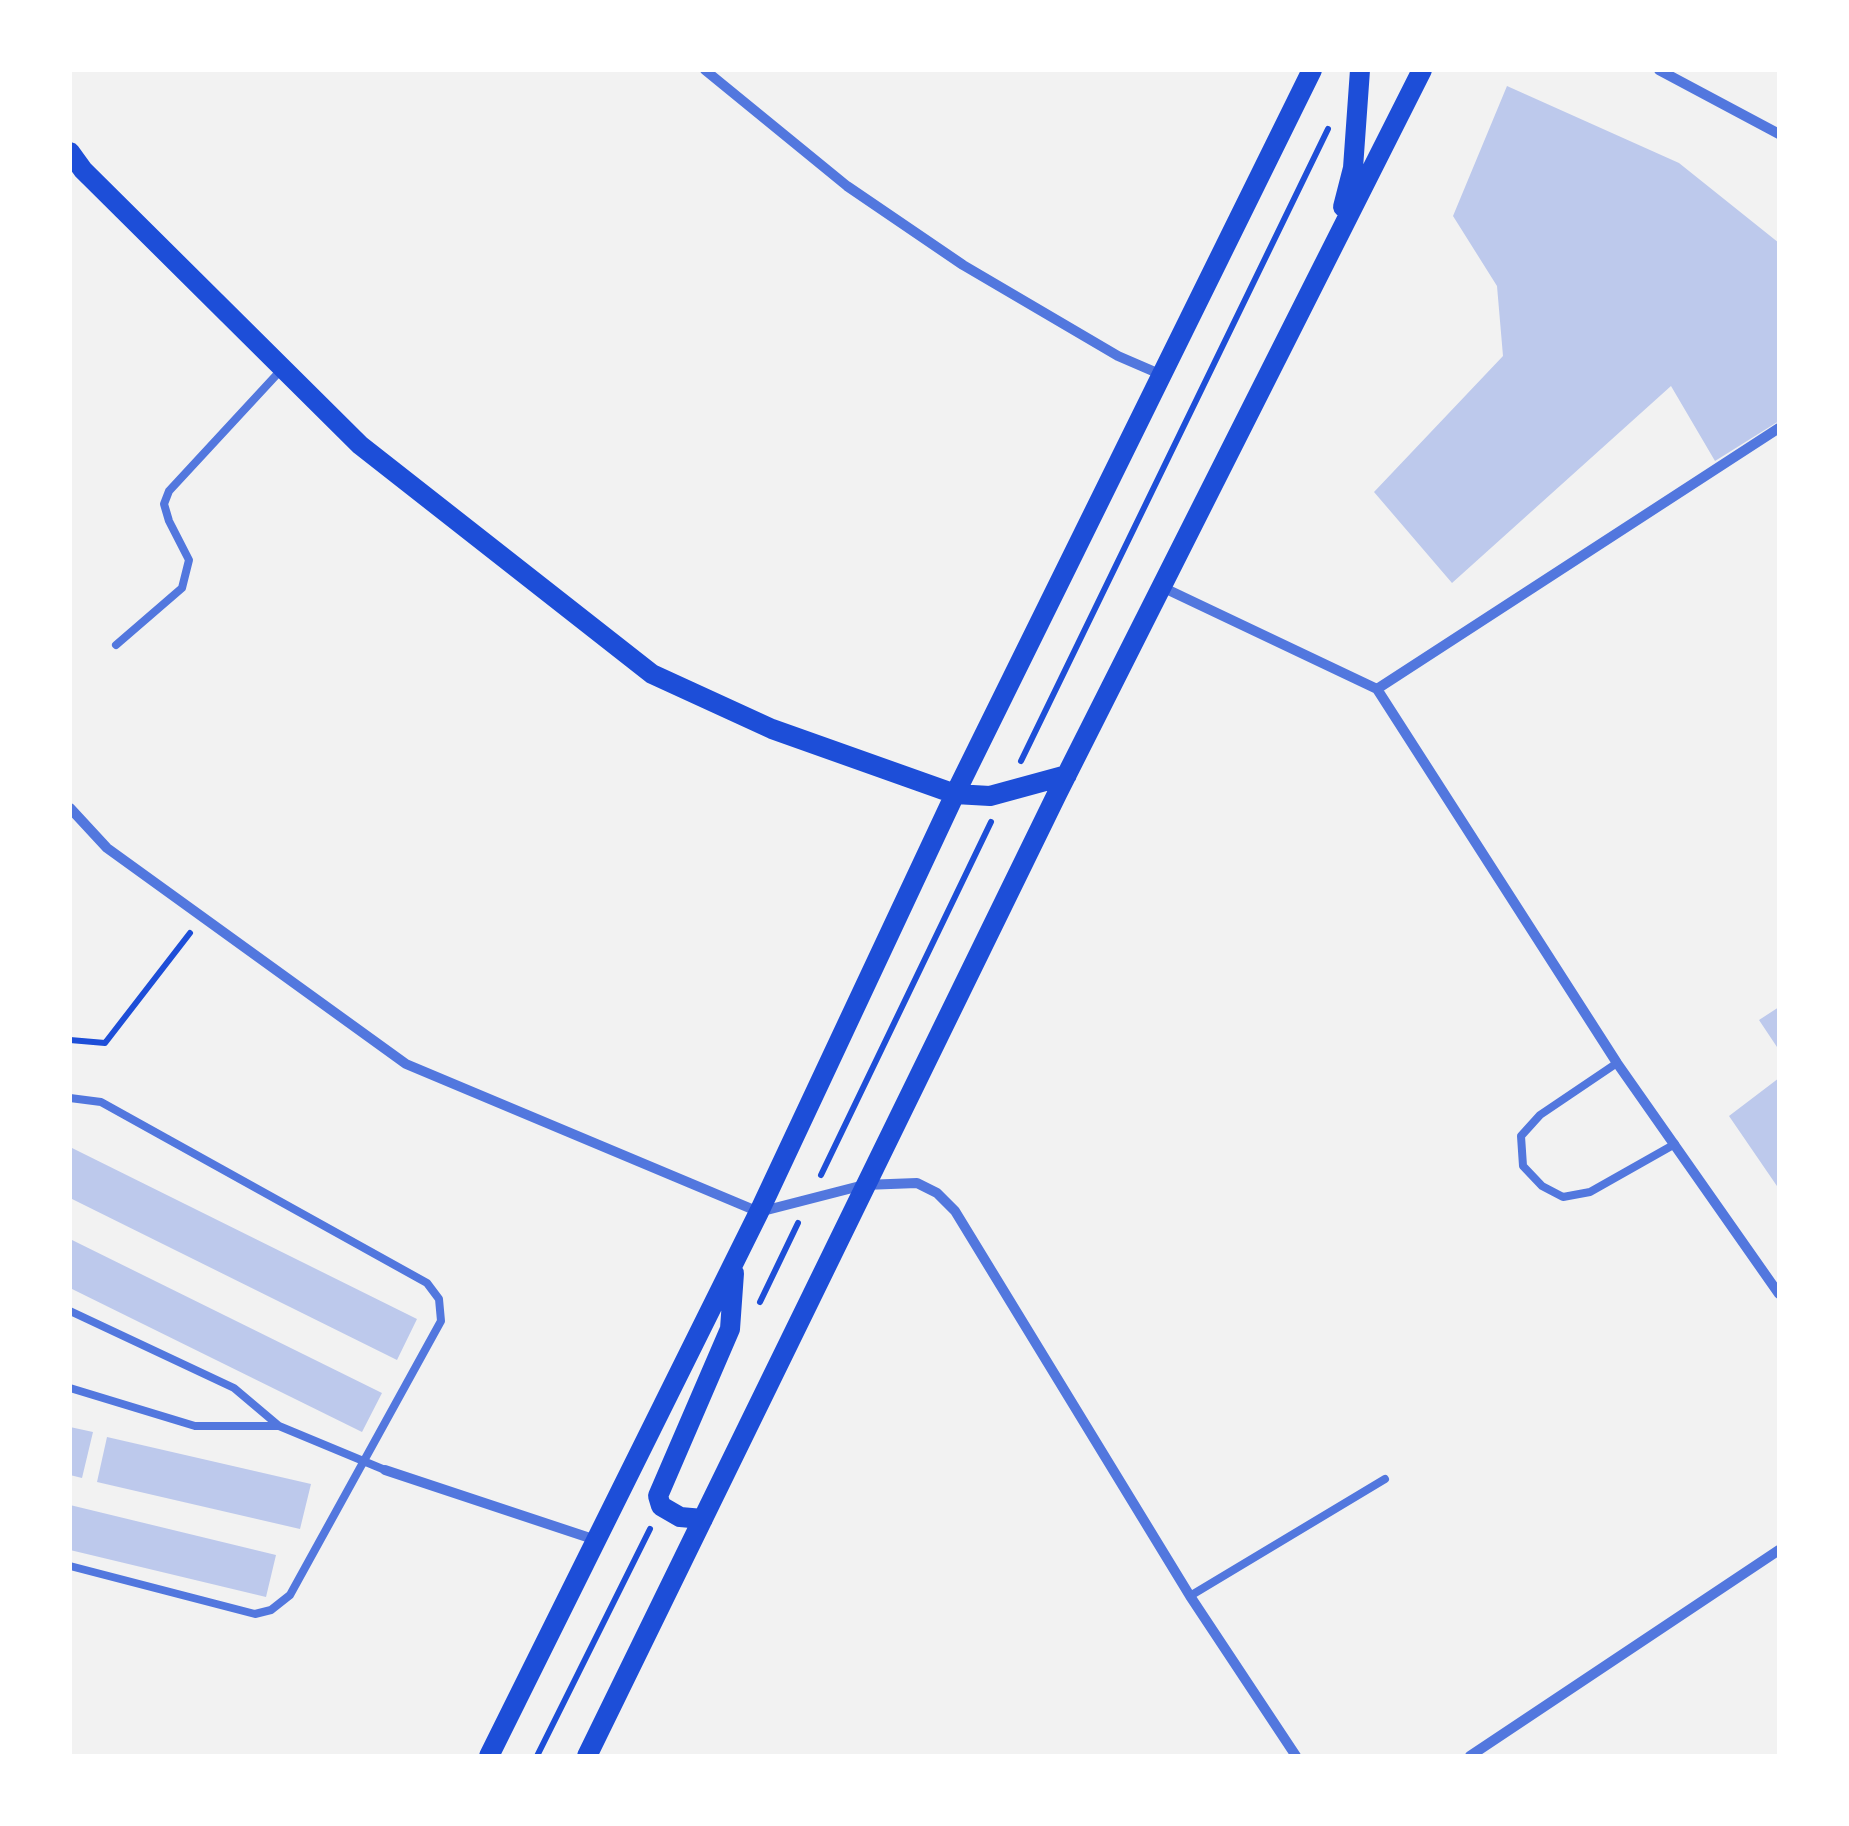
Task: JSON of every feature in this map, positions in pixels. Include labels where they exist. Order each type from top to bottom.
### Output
[{"type":"main road","points":[[488,1756],[759,1212],[955,794],[1312,70]]},
{"type":"main road","points":[[1330,252],[1354,168],[1360,70]]},
{"type":"main road","points":[[586,1756],[1066,775],[1422,70]]},
{"type":"main road","points":[[70,152],[76,176],[360,446],[652,674],[772,729],[955,794],[1005,793],[1066,775]]},
{"type":"main road","points":[[703,1519],[680,1517],[661,1506],[658,1496],[730,1330],[735,1260]]},
{"type":"street","points":[[705,70],[847,186],[964,265],[1118,356],[1162,375]]},
{"type":"street","points":[[1659,70],[1779,134]]},
{"type":"street","points":[[1377,688],[1779,428]]},
{"type":"street","points":[[1161,587],[1377,688],[1617,1064],[1779,1294]]},
{"type":"street","points":[[70,808],[107,848],[406,1064],[759,1212],[864,1186],[916,1183],[937,1193],[955,1211],[1190,1596],[1296,1756]]},
{"type":"street","points":[[385,1470],[596,1540]]},
{"type":"street","points":[[1470,1756],[1779,1550]]},
{"type":"lane","points":[[116,644],[182,588],[189,560],[164,504],[169,491],[282,368]]},
{"type":"lane","points":[[1617,1064],[1540,1115],[1520,1136],[1522,1166],[1542,1186],[1563,1197],[1590,1192],[1675,1144]]},
{"type":"lane","points":[[70,1098],[101,1102],[427,1283],[438,1299],[441,1321],[290,1595],[271,1610],[255,1614],[70,1566]]},
{"type":"lane","points":[[70,1311],[234,1388],[278,1426],[385,1470]]},
{"type":"lane","points":[[70,1388],[194,1426],[278,1426]]},
{"type":"lane","points":[[1190,1596],[1385,1479]]},
{"type":"path","points":[[752,1319],[1330,123]]},
{"type":"path","points":[[70,1040],[105,1043],[203,916]]},
{"type":"path","points":[[537,1756],[661,1506]]},
{"type":"building","points":[[1507,86],[1679,163],[1779,243],[1779,421],[1715,461],[1671,386],[1452,583],[1374,492],[1503,356],[1497,286],[1453,216]]},
{"type":"building","points":[[1779,1007],[1779,1050],[1759,1020]]},
{"type":"building","points":[[1779,1078],[1779,1189],[1729,1116]]},
{"type":"building","points":[[70,1147],[417,1319],[397,1360],[70,1198]]},
{"type":"building","points":[[70,1239],[382,1393],[362,1432],[70,1288]]},
{"type":"building","points":[[70,1427],[93,1432],[82,1478],[70,1475]]},
{"type":"building","points":[[107,1437],[311,1484],[300,1529],[97,1482]]},
{"type":"building","points":[[70,1505],[276,1555],[266,1597],[70,1550]]}]
